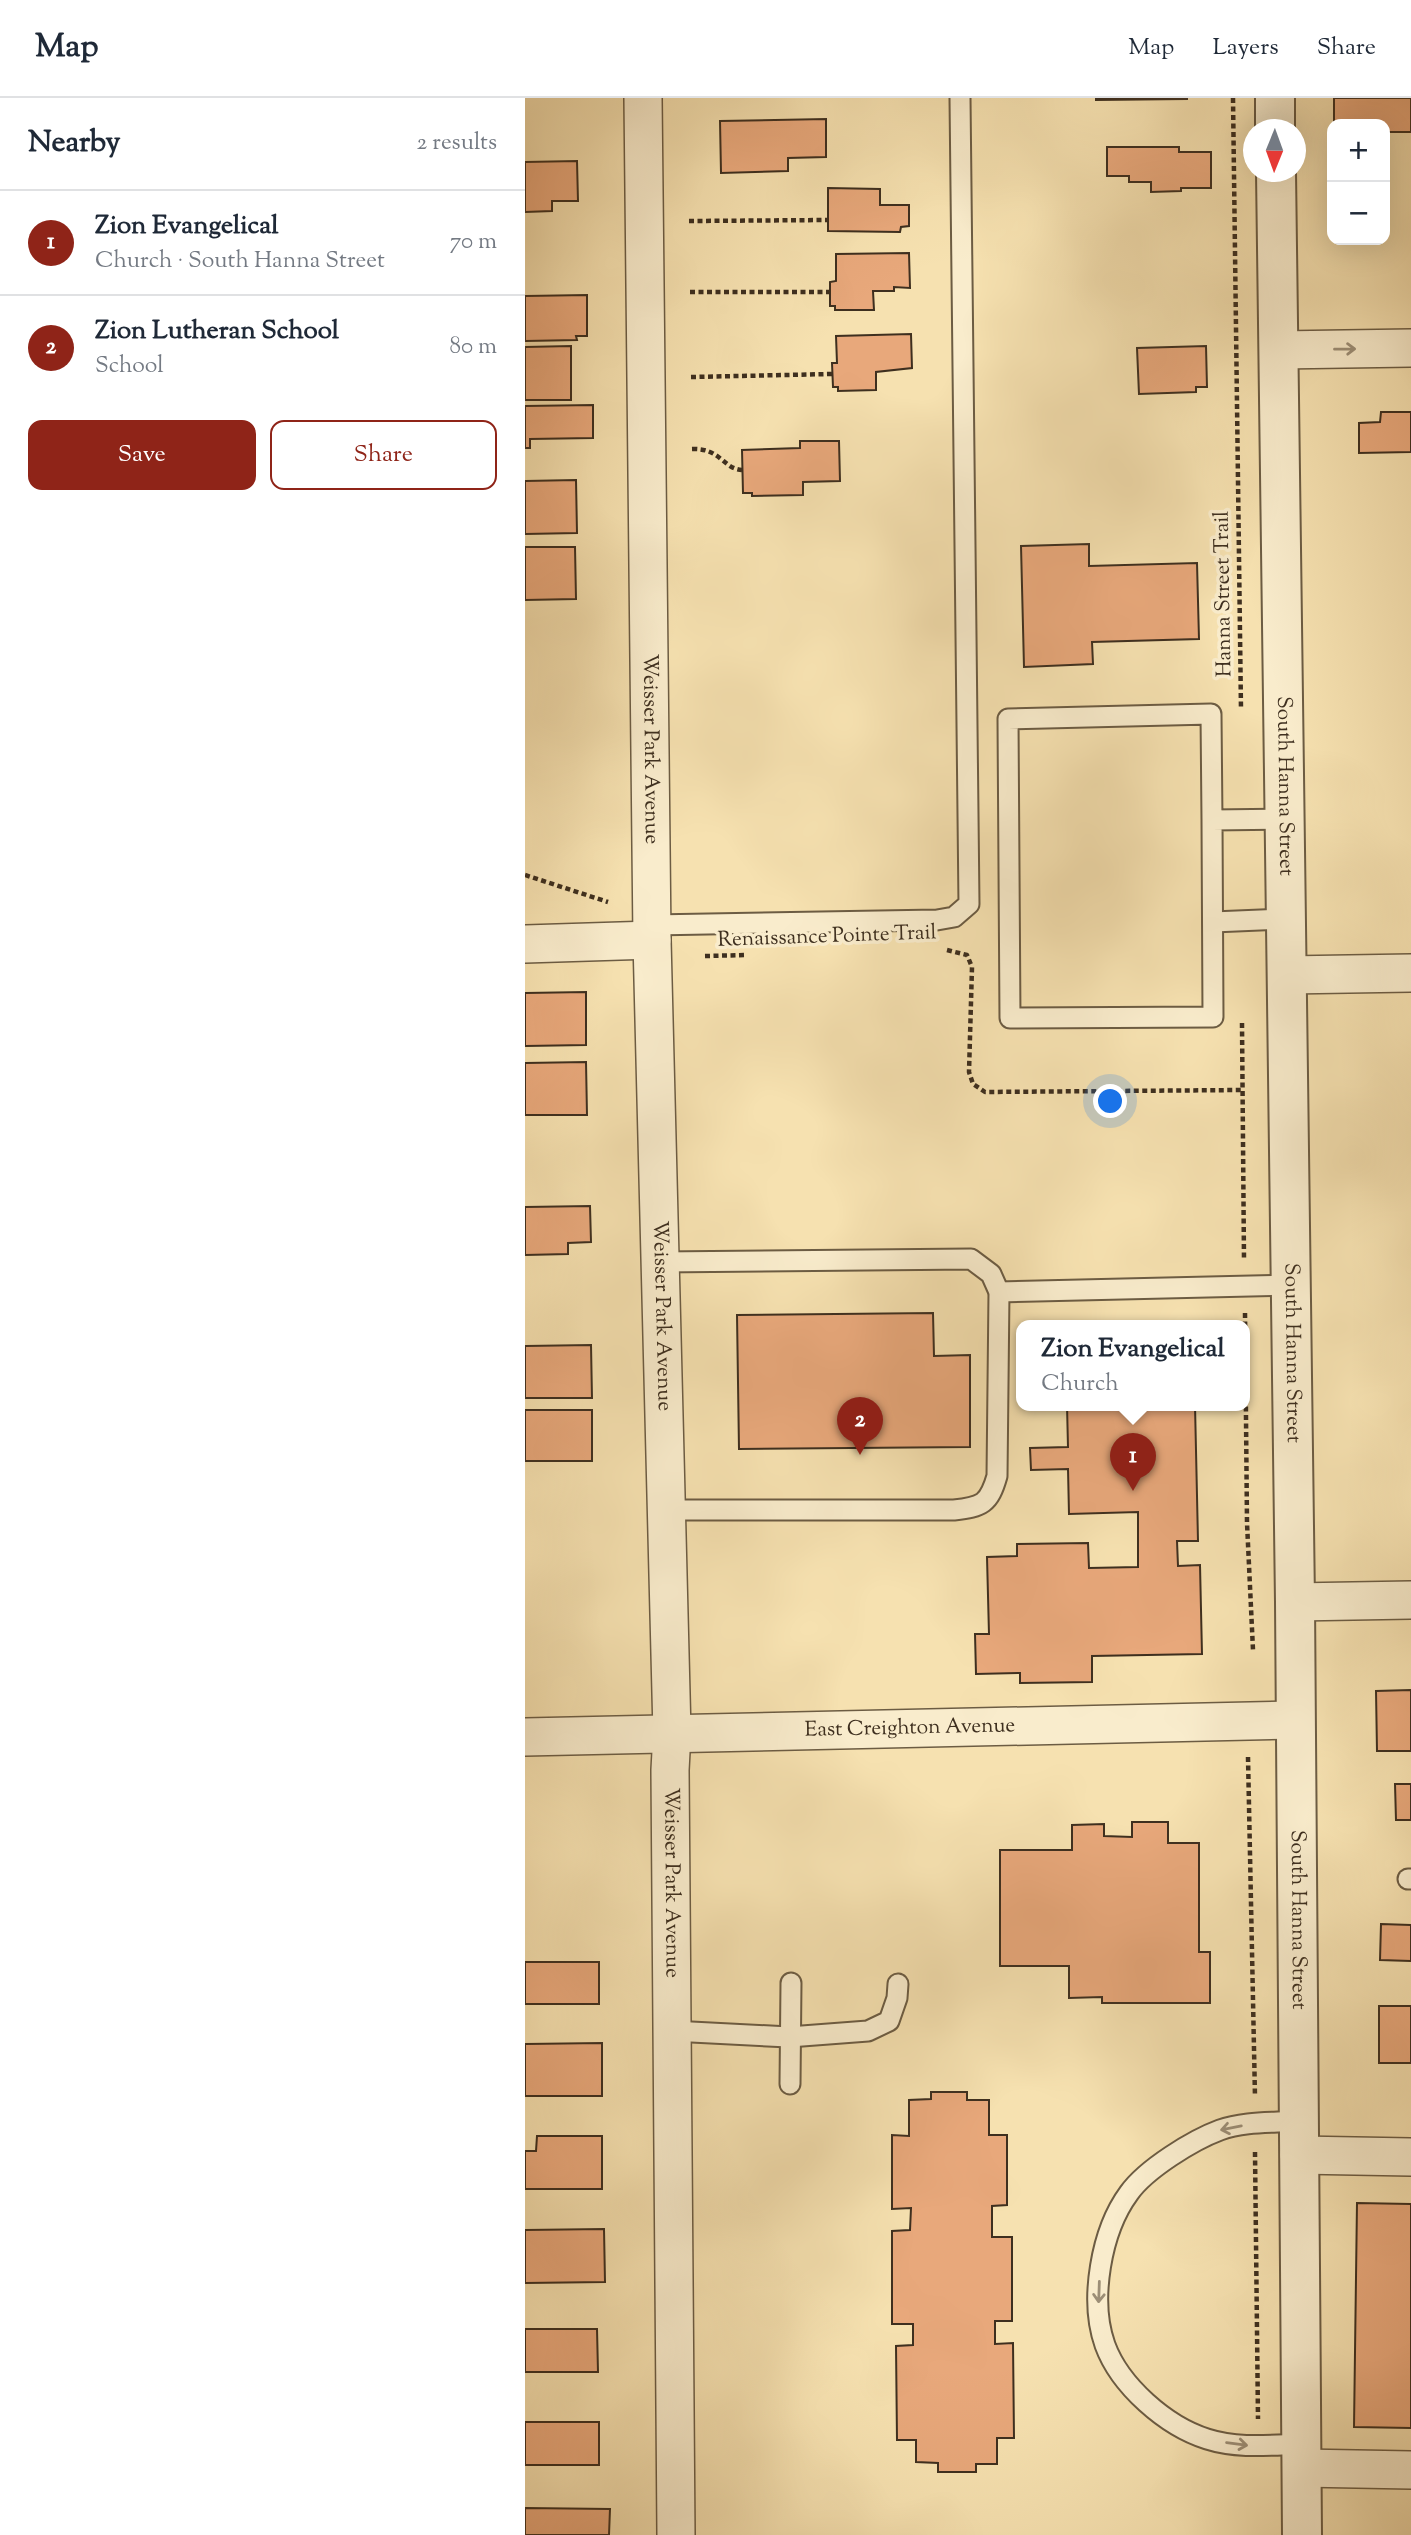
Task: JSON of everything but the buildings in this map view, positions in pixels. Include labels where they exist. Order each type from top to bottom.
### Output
[{"type":"street","name":"Weisser Park Avenue","points":[[643,98],[652,932],[672,1733],[670,1784],[676,2535]]},
{"type":"street","points":[[1275,98],[1275,119]]},
{"type":"street","name":"South Hanna Street","points":[[1276,182],[1295,1602],[1302,2535]]},
{"type":"street","points":[[1279,350],[1411,348]]},
{"type":"street","points":[[525,944],[652,932]]},
{"type":"street","points":[[1287,975],[1411,973]]},
{"type":"street","points":[[1295,1602],[1411,1600]]},
{"type":"street","name":"East Creighton Avenue","points":[[525,1737],[1295,1720]]},
{"type":"street","points":[[1299,2138],[1411,2157]]},
{"type":"street","points":[[1302,2456],[1411,2470]]},
{"type":"lane","points":[[652,932],[937,920],[954,917],[969,904],[960,98]]},
{"type":"lane","points":[[1211,714],[1212,820],[1213,1017],[1010,1018],[1009,719],[1211,714]]},
{"type":"lane","points":[[1212,820],[1285,819]]},
{"type":"lane","points":[[1213,922],[1286,919]]},
{"type":"lane","points":[[660,1262],[971,1259],[991,1275],[999,1292],[997,1476],[992,1494],[978,1507],[954,1510],[666,1510]]},
{"type":"lane","points":[[999,1292],[1291,1285]]},
{"type":"lane","points":[[790,2084],[791,1983]]},
{"type":"lane","points":[[672,2031],[789,2037],[868,2031],[889,2021],[897,1998],[898,1984]]},
{"type":"lane","points":[[1299,2138],[1256,2123],[1221,2130],[1181,2150],[1129,2192],[1104,2249],[1098,2285],[1098,2319],[1105,2347],[1127,2382],[1145,2402],[1182,2428],[1208,2440],[1302,2456]]},
{"type":"path","name":"Hanna Street Trail","points":[[1233,98],[1241,712]]},
{"type":"path","points":[[689,221],[828,220]]},
{"type":"path","points":[[690,292],[831,292]]},
{"type":"path","points":[[691,377],[832,374]]},
{"type":"path","points":[[692,449],[708,448],[736,470],[742,470]]},
{"type":"path","points":[[525,875],[614,904],[652,932]]},
{"type":"path","name":"Renaissance Pointe Trail","points":[[939,950],[953,949],[967,955],[972,967],[969,1072],[973,1084],[985,1092],[1242,1090],[1242,1011]]},
{"type":"path","name":"Renaissance Pointe Trail","points":[[705,956],[760,955]]},
{"type":"path","points":[[1247,1523],[1254,1650]]},
{"type":"place","name":"Zion Lutheran School","points":[[860,1455]]},
{"type":"place","name":"Zion Evangelical","points":[[1133,1491]]}]
